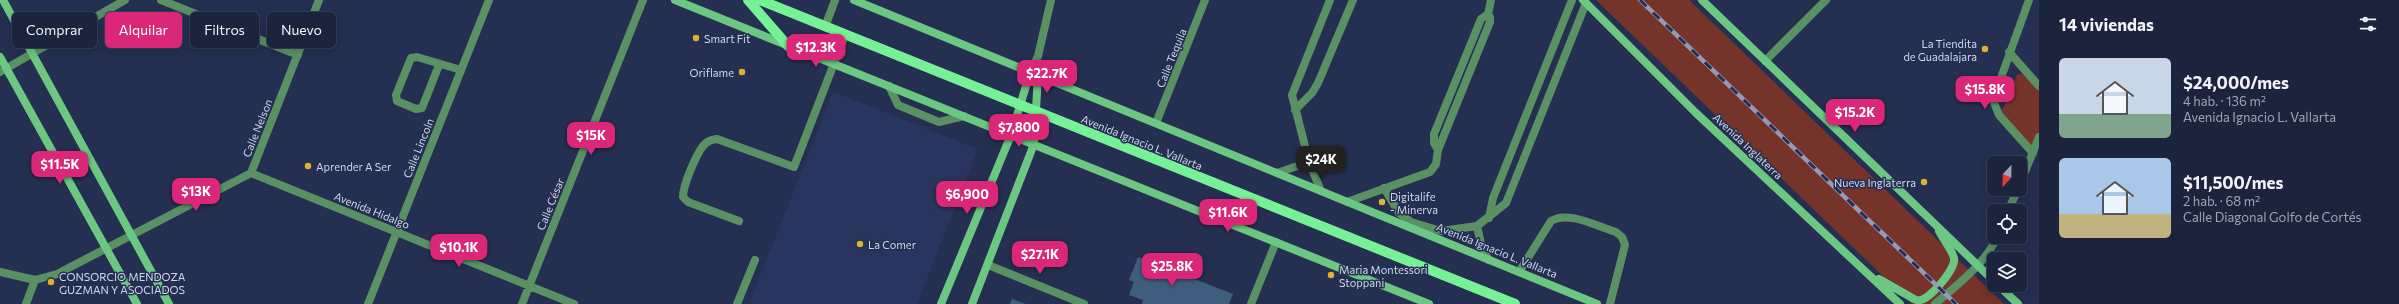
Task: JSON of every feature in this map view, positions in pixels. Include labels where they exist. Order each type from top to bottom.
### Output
[{"type":"main road","points":[[748,0],[788,46]]},
{"type":"main road","name":"Avenida Ignacio L. Vallarta","points":[[760,0],[1019,106],[1515,304]]},
{"type":"street","points":[[3,0],[169,304]]},
{"type":"street","points":[[3,70],[125,0]]},
{"type":"street","points":[[161,0],[298,55]]},
{"type":"street","name":"Calle Nelson","points":[[35,280],[57,274],[251,173],[320,0]]},
{"type":"street","name":"Calle Lincoln","points":[[368,304],[489,0]]},
{"type":"street","name":"Calle César","points":[[522,304],[642,0]]},
{"type":"street","points":[[675,0],[1011,134],[1429,304]]},
{"type":"street","points":[[825,27],[836,0]]},
{"type":"street","name":"Avenida Ignacio L. Vallarta","points":[[854,0],[1597,304]]},
{"type":"street","points":[[941,304],[1011,134],[1019,106],[1034,74],[1051,0]]},
{"type":"street","name":"Calle Tequila","points":[[1156,124],[1205,0]]},
{"type":"street","points":[[1321,191],[1309,162],[1292,95],[1330,0]]},
{"type":"street","points":[[1295,110],[1312,94],[1318,83],[1353,0]]},
{"type":"street","points":[[1347,202],[1430,172],[1436,164],[1438,150],[1490,22],[1488,14],[1491,0]]},
{"type":"street","points":[[1489,218],[1493,198],[1572,0]]},
{"type":"street","points":[[1702,0],[1987,274]]},
{"type":"street","points":[[1765,61],[1826,0]]},
{"type":"street","points":[[2029,0],[1994,91],[1995,108],[2033,153]]},
{"type":"street","points":[[1384,188],[1399,213],[1417,224],[1441,232],[1476,226],[1489,218],[1506,203],[1585,2]]},
{"type":"street","name":"Avenida Inglaterra","points":[[1585,2],[1696,113],[1868,272],[1900,304]]},
{"type":"street","points":[[739,221],[688,202],[683,197],[683,189],[703,147],[709,141],[717,139],[794,167],[845,35]]},
{"type":"street","points":[[2009,52],[2039,86]]},
{"type":"street","points":[[0,57],[3,70],[137,304]]},
{"type":"street","points":[[439,65],[422,108],[416,109],[397,101],[396,95],[411,58],[417,57],[439,65],[461,70]]},
{"type":"street","points":[[972,304],[1034,144],[1037,113],[1034,74]]},
{"type":"street","points":[[888,86],[898,105],[940,122],[964,116]]},
{"type":"street","points":[[2027,167],[2039,137]]},
{"type":"street","points":[[1278,173],[1309,162]]},
{"type":"street","name":"Avenida Hidalgo","points":[[251,173],[574,304]]},
{"type":"street","points":[[1519,272],[1551,221],[1557,217],[1568,217],[1616,232],[1622,237],[1625,245],[1610,304]]},
{"type":"street","points":[[1868,272],[1914,299],[1920,300],[1925,298],[1949,275],[1954,258],[1936,224]]},
{"type":"street","points":[[1476,226],[1482,248],[1490,260]]},
{"type":"street","points":[[1251,304],[1276,242]]},
{"type":"street","points":[[1935,304],[1977,265],[1987,254],[1993,244]]},
{"type":"street","points":[[737,304],[755,260]]},
{"type":"street","points":[[988,265],[1084,304]]},
{"type":"street","points":[[0,272],[35,280],[26,304]]},
{"type":"street","points":[[2005,292],[2018,304]]},
{"type":"shaded area","points":[[1596,0],[1689,0],[1987,288],[1987,292],[1992,292],[2004,304],[1912,304]]},
{"type":"shaded area","points":[[2021,74],[2027,76],[2039,89],[2039,133],[2033,149],[2001,113],[2017,75]]},
{"type":"shaded area","points":[[833,92],[978,149],[917,304],[749,304]]},
{"type":"building","points":[[1138,257],[1233,294],[1229,304],[1142,304],[1143,300],[1129,295],[1134,282],[1129,280]]},
{"type":"building","points":[[1012,299],[1026,304],[1010,304]]},
{"type":"railway","points":[[1640,0],[1956,304]]},
{"type":"place","name":"Smart Fit","points":[[696,38]]},
{"type":"place","name":"La Tiendita de Guadalajara","points":[[1985,49]]},
{"type":"place","name":"Oriflame","points":[[742,72]]},
{"type":"place","name":"Aprender A Ser","points":[[308,166]]},
{"type":"place","name":"Nueva Inglaterra","points":[[1924,182]]},
{"type":"place","name":"Digitalife - Minerva","points":[[1382,202]]},
{"type":"place","name":"La Comer","points":[[860,244]]},
{"type":"place","name":"Maria Montessori Stoppani","points":[[1331,275]]},
{"type":"place","name":"CONSORCIO MENDOZA GUZMAN Y ASOCIADOS","points":[[51,282]]}]
